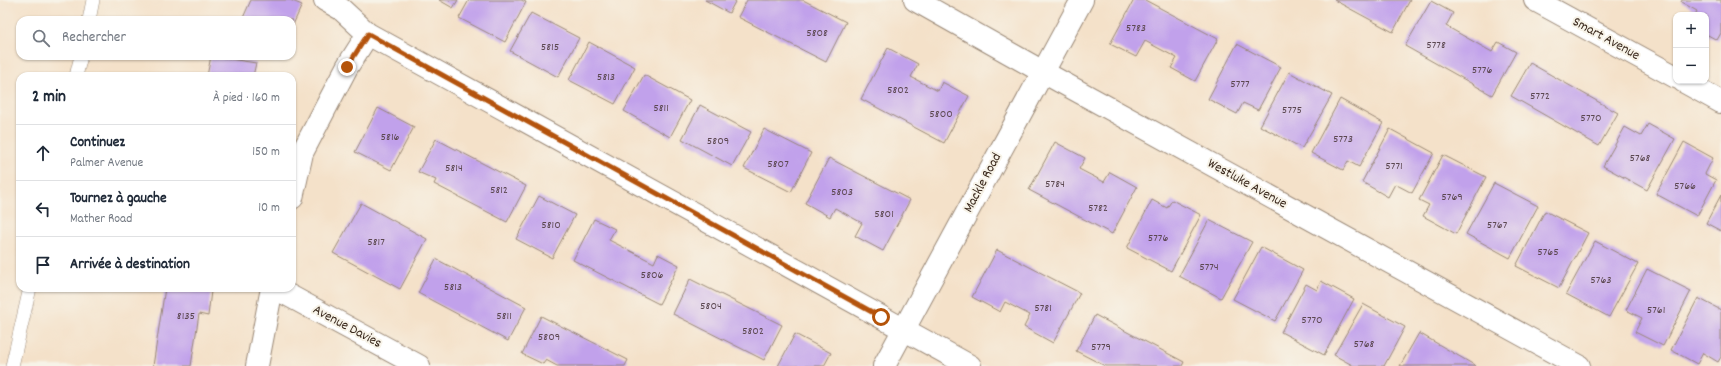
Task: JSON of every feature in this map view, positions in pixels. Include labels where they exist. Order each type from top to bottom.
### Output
[{"type":"street","points":[[325,0],[341,9],[368,34],[970,366]]},
{"type":"street","name":"Westluke Avenue","points":[[915,0],[1043,72],[1579,366]]},
{"type":"street","name":"Mackle Road","points":[[884,366],[1082,0]]},
{"type":"street","name":"Smart Avenue","points":[[1535,0],[1673,75]]},
{"type":"street","points":[[296,180],[302,153],[347,67],[368,34]]},
{"type":"street","points":[[1688,84],[1721,102]]},
{"type":"street","points":[[257,366],[273,292]]},
{"type":"street","name":"Avenue Davies","points":[[281,292],[419,366]]},
{"type":"lane","points":[[90,16],[93,0]]},
{"type":"lane","points":[[77,72],[80,60]]},
{"type":"lane","points":[[12,366],[29,292]]},
{"type":"building","points":[[251,0],[290,0],[302,5],[296,18],[296,16],[244,16]]},
{"type":"building","points":[[439,0],[458,0],[453,8]]},
{"type":"building","points":[[469,0],[521,0],[526,2],[505,42],[459,18]]},
{"type":"building","points":[[705,0],[736,0],[729,13]]},
{"type":"building","points":[[747,0],[803,0],[846,22],[826,62],[738,17]]},
{"type":"building","points":[[1134,0],[1145,0],[1218,39],[1195,81],[1171,68],[1177,58],[1145,41],[1136,57],[1110,44]]},
{"type":"building","points":[[1334,0],[1410,0],[1393,32]]},
{"type":"building","points":[[1682,0],[1721,0],[1721,33],[1717,40],[1709,36],[1709,12],[1696,12],[1681,2]]},
{"type":"building","points":[[1431,1],[1453,13],[1446,26],[1492,52],[1498,42],[1516,52],[1492,95],[1405,46]]},
{"type":"building","points":[[531,13],[579,38],[558,77],[510,51]]},
{"type":"building","points":[[589,42],[635,67],[615,104],[569,80]]},
{"type":"building","points":[[1237,44],[1281,67],[1258,110],[1243,103],[1237,114],[1208,99]]},
{"type":"building","points":[[888,48],[918,64],[911,77],[938,91],[942,82],[969,96],[944,143],[861,99]]},
{"type":"building","points":[[210,60],[237,60],[256,63],[254,72],[208,72]]},
{"type":"building","points":[[1530,63],[1618,113],[1599,146],[1511,96]]},
{"type":"building","points":[[1289,72],[1332,95],[1302,148],[1260,126]]},
{"type":"building","points":[[644,75],[690,100],[670,137],[624,111]]},
{"type":"building","points":[[1340,99],[1383,123],[1359,167],[1348,161],[1343,170],[1311,153]]},
{"type":"building","points":[[700,105],[751,132],[732,166],[682,139]]},
{"type":"building","points":[[378,108],[414,127],[391,170],[355,152]]},
{"type":"building","points":[[1648,124],[1675,139],[1647,190],[1603,166],[1625,127],[1641,136]]},
{"type":"building","points":[[764,129],[811,153],[791,192],[744,168]]},
{"type":"building","points":[[1390,129],[1434,153],[1412,193],[1395,184],[1388,197],[1362,182]]},
{"type":"building","points":[[436,139],[526,186],[507,222],[434,184],[436,180],[418,172]]},
{"type":"building","points":[[1055,142],[1085,158],[1079,169],[1104,182],[1110,172],[1137,187],[1112,234],[1029,190]]},
{"type":"building","points":[[1684,142],[1713,158],[1705,174],[1716,180],[1697,216],[1656,194]]},
{"type":"building","points":[[1443,155],[1486,177],[1456,234],[1423,216],[1429,205],[1419,200]]},
{"type":"building","points":[[829,158],[910,200],[883,251],[855,236],[862,223],[835,208],[830,217],[805,203]]},
{"type":"building","points":[[1494,183],[1538,206],[1510,258],[1466,234]]},
{"type":"building","points":[[1721,195],[1721,231],[1706,223]]},
{"type":"building","points":[[539,196],[575,215],[552,258],[516,239]]},
{"type":"building","points":[[1152,200],[1167,208],[1172,200],[1201,215],[1171,271],[1127,248]]},
{"type":"building","points":[[361,203],[427,239],[400,289],[333,253]]},
{"type":"building","points":[[1545,211],[1588,233],[1559,288],[1516,266]]},
{"type":"building","points":[[594,219],[615,229],[609,240],[654,263],[658,254],[679,265],[659,304],[573,260]]},
{"type":"building","points":[[1209,220],[1252,242],[1221,298],[1179,276]]},
{"type":"building","points":[[1595,241],[1638,264],[1609,317],[1566,294]]},
{"type":"building","points":[[1261,247],[1303,270],[1275,321],[1233,299]]},
{"type":"building","points":[[997,250],[1080,293],[1053,343],[1024,327],[1030,315],[1005,302],[1000,312],[972,297]]},
{"type":"building","points":[[436,259],[526,307],[508,341],[418,293]]},
{"type":"building","points":[[1647,269],[1691,291],[1663,346],[1635,332],[1642,318],[1626,310]]},
{"type":"building","points":[[690,279],[782,325],[764,360],[673,314]]},
{"type":"building","points":[[1321,281],[1354,299],[1324,355],[1281,332],[1306,284],[1317,290]]},
{"type":"building","points":[[164,292],[211,292],[208,316],[199,314],[191,366],[153,366]]},
{"type":"building","points":[[1698,298],[1721,310],[1721,357],[1718,362],[1703,353],[1697,364],[1671,350]]},
{"type":"building","points":[[1363,304],[1405,327],[1384,366],[1354,366],[1334,355]]},
{"type":"building","points":[[1095,315],[1184,362],[1182,366],[1105,366],[1076,351]]},
{"type":"building","points":[[541,316],[628,360],[625,366],[557,366],[546,360],[543,364],[522,354]]},
{"type":"building","points":[[1419,333],[1476,366],[1400,366]]},
{"type":"building","points":[[795,334],[831,353],[824,366],[778,366]]},
{"type":"route","points":[[347,67],[368,34],[881,317]]}]
